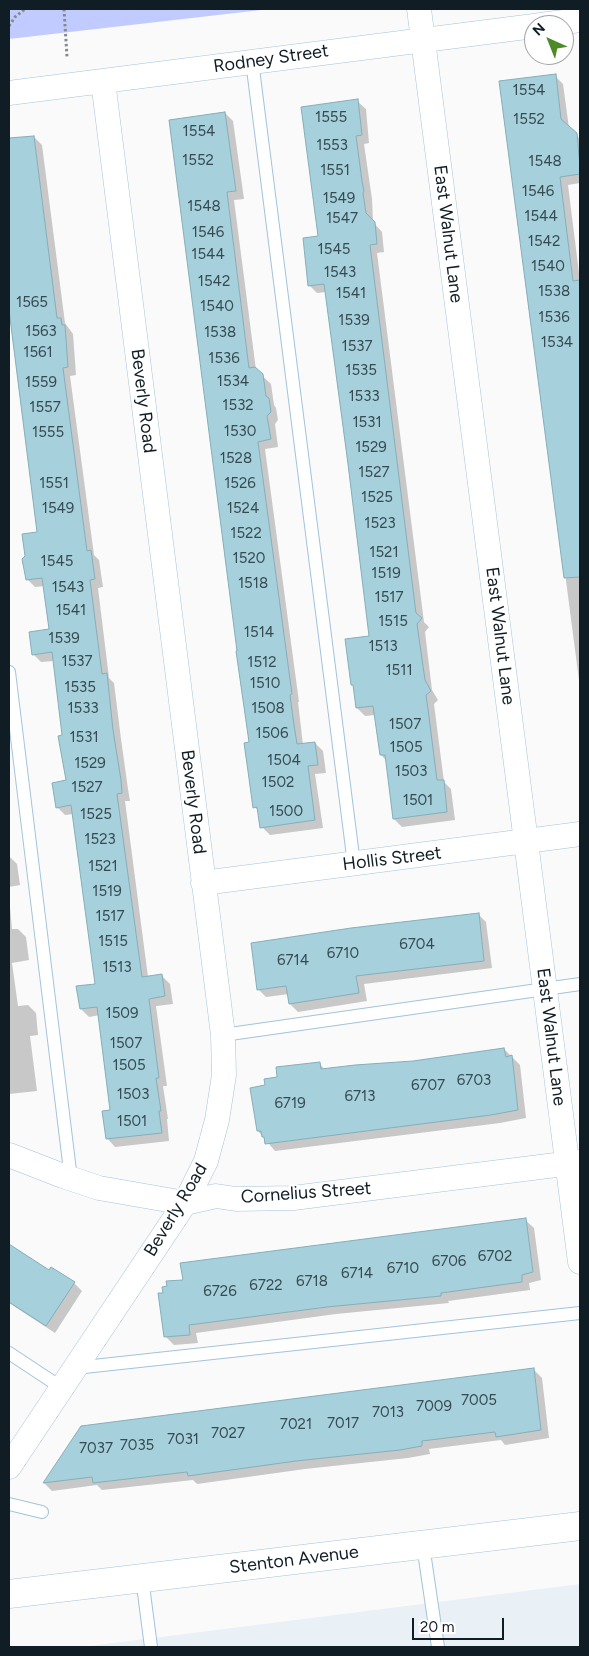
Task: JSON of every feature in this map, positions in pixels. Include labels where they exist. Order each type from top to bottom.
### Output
[{"type":"main road","name":"Stenton Avenue","points":[[9,1594],[580,1526]]},
{"type":"street","name":"East Walnut Lane","points":[[419,9],[545,988],[574,1163],[580,1262]]},
{"type":"street","name":"Rodney Street","points":[[9,92],[524,27]]},
{"type":"street","name":"Beverly Road","points":[[9,1467],[184,1202],[206,1161],[218,1120],[224,1076],[223,1035],[103,81]]},
{"type":"street","name":"Hollis Street","points":[[204,883],[580,834]]},
{"type":"street","name":"Cornelius Street","points":[[9,1155],[99,1188],[184,1202],[216,1196],[236,1199],[293,1198],[574,1163]]},
{"type":"lane","points":[[252,61],[354,864]]},
{"type":"lane","points":[[9,672],[71,1179]]},
{"type":"lane","points":[[223,1035],[580,984]]},
{"type":"lane","points":[[75,1368],[580,1313]]},
{"type":"lane","points":[[9,1353],[62,1388]]},
{"type":"lane","points":[[9,1504],[42,1512]]},
{"type":"lane","points":[[423,1545],[438,1647]]},
{"type":"lane","points":[[142,1578],[151,1647]]},
{"type":"path","points":[[9,26],[15,17],[25,9]]},
{"type":"path","points":[[64,9],[69,85]]},
{"type":"shaded area","points":[[9,9],[270,9],[9,39]]},
{"type":"shaded area","points":[[580,1584],[580,1647],[82,1647]]},
{"type":"building","points":[[556,74],[561,119],[577,133],[580,167],[580,174],[560,177],[573,281],[580,280],[580,577],[564,578],[499,81]]},
{"type":"building","points":[[358,99],[362,135],[356,136],[363,193],[366,213],[375,222],[377,244],[370,245],[416,613],[422,618],[417,624],[425,680],[431,691],[426,695],[437,780],[444,780],[447,812],[393,819],[385,755],[380,755],[373,706],[356,708],[353,685],[351,685],[345,639],[369,636],[324,284],[308,286],[303,238],[318,236],[301,107]]},
{"type":"building","points":[[225,112],[236,191],[227,192],[249,368],[255,367],[263,374],[266,396],[269,398],[271,412],[267,416],[271,439],[258,442],[292,694],[290,695],[293,718],[297,744],[315,742],[318,765],[308,766],[315,820],[260,828],[257,807],[253,808],[244,743],[249,742],[169,120]]},
{"type":"building","points":[[34,136],[57,318],[61,318],[62,325],[65,325],[68,367],[63,368],[87,551],[91,550],[95,579],[90,580],[102,674],[107,673],[121,780],[122,793],[117,794],[142,977],[162,974],[165,996],[149,999],[159,1078],[156,1078],[162,1133],[106,1139],[102,1111],[110,1110],[97,1007],[80,1009],[76,986],[95,984],[71,805],[56,808],[52,783],[66,780],[58,736],[62,735],[52,652],[32,655],[29,632],[49,629],[42,578],[26,580],[22,559],[25,556],[22,534],[37,532],[9,310],[9,138]]},
{"type":"building","points":[[479,913],[484,961],[356,976],[359,993],[289,1004],[286,986],[257,990],[251,943],[351,928]]},
{"type":"building","points":[[504,1048],[506,1057],[512,1055],[518,1110],[265,1144],[261,1131],[257,1131],[250,1088],[265,1085],[264,1079],[277,1077],[276,1067],[320,1062],[321,1069],[413,1061]]},
{"type":"building","points":[[526,1218],[533,1272],[522,1275],[522,1282],[441,1293],[441,1296],[327,1307],[189,1325],[190,1335],[164,1337],[158,1293],[163,1293],[162,1287],[167,1286],[166,1281],[183,1280],[180,1263]]},
{"type":"building","points":[[9,1244],[49,1270],[51,1267],[75,1282],[46,1326],[9,1302]]},
{"type":"building","points":[[534,1368],[541,1430],[496,1437],[495,1432],[422,1441],[422,1446],[400,1450],[296,1461],[188,1476],[187,1472],[93,1483],[92,1477],[43,1483],[81,1426]]}]
